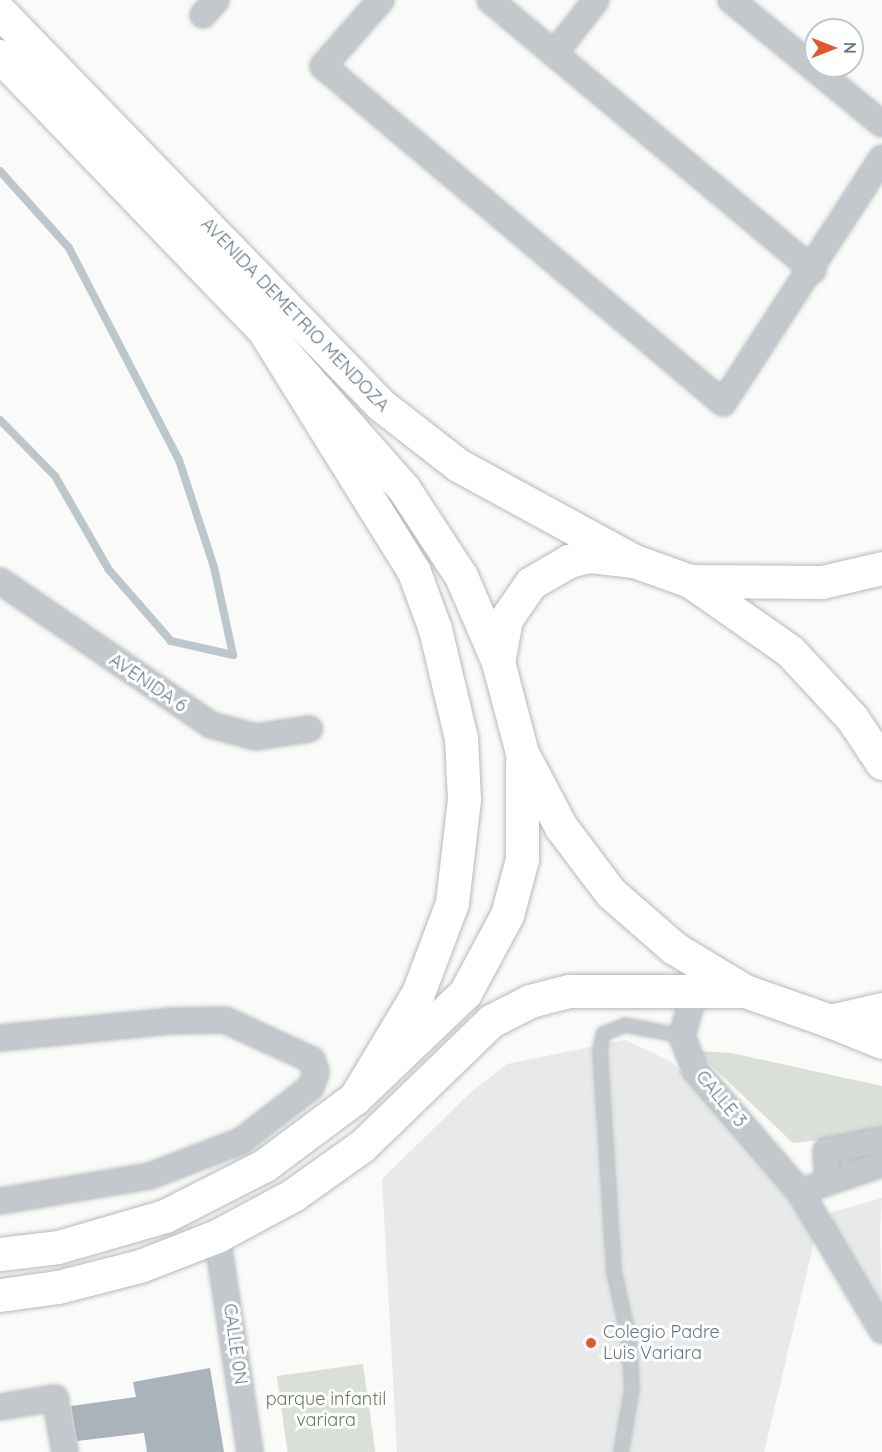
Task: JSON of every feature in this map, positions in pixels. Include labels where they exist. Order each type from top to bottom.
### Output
[{"type":"main road","name":"AVENIDA DEMETRIO MENDOZA","points":[[0,12],[381,405],[458,465],[634,561]]},
{"type":"main road","name":"AVENIDA DEMETRIO MENDOZA","points":[[0,56],[263,329],[404,489],[461,576],[498,662],[522,753]]},
{"type":"main road","points":[[263,329],[414,572],[435,628],[461,738],[464,799],[452,903],[418,993],[355,1098]]},
{"type":"main road","points":[[498,662],[506,619],[531,583],[580,559],[634,561],[690,581],[790,651],[852,718],[882,763]]},
{"type":"main road","points":[[690,581],[822,582],[882,568]]},
{"type":"main road","points":[[0,1254],[58,1247],[165,1216],[265,1165],[355,1098],[465,993],[507,915],[522,859],[522,753]]},
{"type":"main road","points":[[522,753],[561,827],[611,893],[674,948],[745,990],[882,1042]]},
{"type":"main road","points":[[0,1295],[58,1287],[140,1266],[217,1236],[293,1195],[362,1146],[491,1021],[507,1011],[569,991],[745,990]]},
{"type":"main road","points":[[830,1021],[882,1009]]},
{"type":"street","points":[[381,0],[323,66],[723,403],[813,270],[882,158]]},
{"type":"street","points":[[490,0],[813,270]]},
{"type":"street","points":[[554,54],[596,0]]},
{"type":"street","points":[[731,0],[882,124]]},
{"type":"street","name":"AVENIDA 6","points":[[2,587],[211,725],[256,737],[309,729]]},
{"type":"street","points":[[682,1036],[695,990]]},
{"type":"street","points":[[0,1038],[169,1021],[225,1020],[312,1060],[316,1072],[311,1087],[241,1141],[150,1176],[0,1201]]},
{"type":"street","name":"CALLE 3","points":[[682,1036],[695,1070],[800,1192],[882,1330]]},
{"type":"street","points":[[828,1182],[826,1152],[882,1140]]},
{"type":"street","points":[[800,1192],[882,1164]]},
{"type":"street","name":"CALLE 0N","points":[[217,1236],[250,1452]]},
{"type":"street","points":[[0,1407],[55,1398],[64,1452]]},
{"type":"lane","points":[[621,1452],[632,1388],[628,1339],[614,1272],[600,1050],[603,1034],[625,1025],[682,1036]]},
{"type":"shaded area","name":"Colegio Padre Luis Variara","points":[[625,1040],[670,1061],[724,1114],[816,1234],[764,1452],[397,1452],[382,1179],[469,1094],[507,1064]]},
{"type":"shaded area","points":[[882,1198],[880,1230],[882,1309],[826,1214]]},
{"type":"green space","points":[[696,1051],[731,1053],[882,1086],[882,1133],[793,1143]]},
{"type":"green space","name":"parque infantil variara","points":[[363,1364],[375,1452],[288,1452],[277,1376]]},
{"type":"building","points":[[210,1368],[224,1452],[147,1452],[144,1433],[77,1441],[71,1406],[136,1397],[133,1382]]},
{"type":"waterway","points":[[0,171],[69,248],[179,460],[214,567],[233,655],[171,641],[109,570],[55,476],[0,420]]},
{"type":"place","name":"Colegio Padre Luis Variara","points":[[591,1343]]}]
